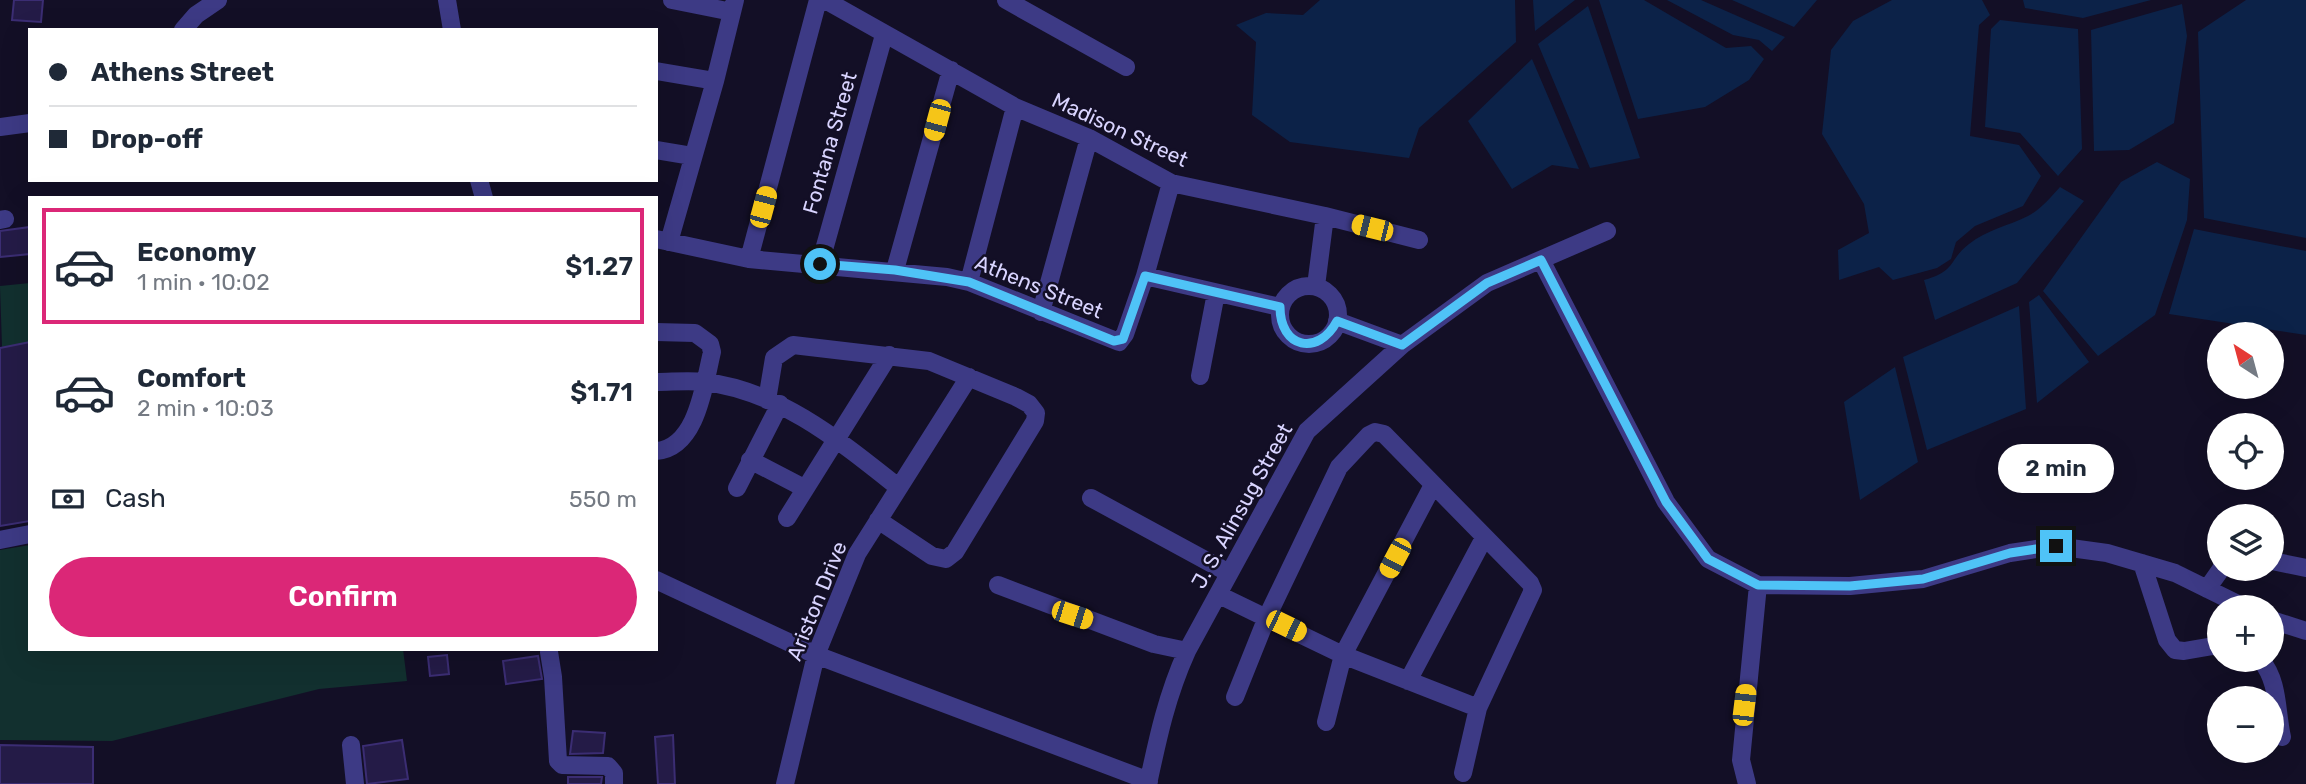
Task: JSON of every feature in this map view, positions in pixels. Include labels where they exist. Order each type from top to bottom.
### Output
[{"type":"street","points":[[185,28],[196,15],[218,0]]},
{"type":"street","points":[[447,0],[452,28]]},
{"type":"street","points":[[662,240],[715,81],[733,6],[672,0]]},
{"type":"street","points":[[750,259],[818,0]]},
{"type":"street","name":"Madison Street","points":[[825,0],[1015,107],[1089,138],[1171,183],[1325,216],[1419,240]]},
{"type":"street","points":[[1006,0],[1126,67]]},
{"type":"street","name":"Fontana Street","points":[[820,264],[884,35]]},
{"type":"street","points":[[895,270],[951,70]]},
{"type":"street","points":[[658,71],[715,81]]},
{"type":"street","points":[[969,282],[1015,107]]},
{"type":"street","points":[[0,127],[28,124]]},
{"type":"street","points":[[1041,312],[1089,138]]},
{"type":"street","points":[[658,150],[692,156]]},
{"type":"street","points":[[1171,183],[1145,276],[1280,307]]},
{"type":"street","points":[[1316,286],[1325,216]]},
{"type":"street","name":"J. S. Alinsug Street","points":[[1149,782],[1159,728],[1171,685],[1307,431],[1402,345],[1487,283],[1607,231]]},
{"type":"street","name":"Athens Street","points":[[662,240],[750,259],[895,270],[969,282],[1114,341],[1123,339],[1145,276]]},
{"type":"street","points":[[1541,260],[1666,502],[1685,531],[1708,559],[1758,585],[1850,586],[1923,579],[2010,553],[2056,546],[2106,553],[2142,563],[2175,573],[2219,595]]},
{"type":"street","points":[[1316,286],[1329,294],[1337,307],[1337,321],[1330,335],[1317,343],[1301,343],[1288,336],[1280,322],[1280,307],[1288,294],[1301,287],[1316,286]]},
{"type":"street","points":[[1200,376],[1216,293]]},
{"type":"street","points":[[1337,321],[1402,345]]},
{"type":"street","points":[[658,332],[695,333],[710,344],[712,352],[691,427],[684,439],[673,447],[658,450]]},
{"type":"street","points":[[737,488],[774,402],[774,358],[793,345],[929,361],[1029,404],[1036,413],[1035,421],[955,552],[942,559],[932,556],[878,520]]},
{"type":"street","points":[[787,518],[889,355]]},
{"type":"street","name":"Ariston Drive","points":[[785,784],[816,655],[857,554],[969,377]]},
{"type":"street","points":[[658,382],[705,382],[774,402],[835,438],[898,487]]},
{"type":"street","points":[[1235,697],[1267,617],[1339,467],[1369,435],[1376,432],[1384,434],[1531,583],[1533,590],[1478,708],[1463,773]]},
{"type":"street","points":[[750,460],[804,488]]},
{"type":"street","points":[[1326,722],[1343,654],[1433,485]]},
{"type":"street","points":[[1091,498],[1229,573]]},
{"type":"street","points":[[0,540],[28,534]]},
{"type":"street","points":[[1408,681],[1484,538]]},
{"type":"street","points":[[2142,563],[2167,640],[2175,650],[2207,647]]},
{"type":"street","points":[[2284,563],[2306,568]]},
{"type":"street","points":[[658,581],[816,655],[1149,782]]},
{"type":"street","points":[[2207,589],[2213,581]]},
{"type":"street","points":[[998,585],[1154,644],[1187,651]]},
{"type":"street","points":[[1747,784],[1741,760],[1744,705],[1758,585]]},
{"type":"street","points":[[1219,595],[1343,654],[1478,708]]},
{"type":"street","points":[[2284,624],[2306,631]]},
{"type":"street","points":[[549,652],[554,677],[558,761],[562,765],[608,766],[614,773],[614,784]]},
{"type":"street","points":[[351,744],[355,784]]},
{"type":"green space","points":[[28,283],[28,342],[2,347],[0,286]]},
{"type":"green space","points":[[28,545],[28,651],[403,651],[407,681],[319,689],[112,741],[0,740],[0,550]]},
{"type":"water","points":[[1320,0],[1515,0],[1516,42],[1419,128],[1409,158],[1290,142],[1252,115],[1256,42],[1236,25],[1266,13],[1303,15]]},
{"type":"water","points":[[1533,0],[1575,0],[1535,31]]},
{"type":"water","points":[[1599,0],[1644,0],[1726,48],[1751,46],[1764,59],[1749,80],[1705,107],[1638,119]]},
{"type":"water","points":[[1667,0],[1701,0],[1785,37],[1772,51],[1759,40],[1733,35]]},
{"type":"water","points":[[1732,0],[1817,0],[1794,27]]},
{"type":"water","points":[[1892,0],[1982,0],[1990,15],[1979,25],[1970,136],[2019,145],[2041,176],[2023,206],[1975,226],[1956,242],[1951,259],[1937,268],[1893,280],[1879,267],[1839,280],[1838,250],[1869,233],[1864,204],[1822,134],[1831,50],[1853,21]]},
{"type":"water","points":[[2023,0],[2151,0],[2083,18],[2025,8]]},
{"type":"water","points":[[2246,0],[2306,0],[2306,238],[2204,218],[2198,32]]},
{"type":"water","points":[[2182,4],[2187,36],[2174,123],[2129,150],[2094,151],[2091,30]]},
{"type":"water","points":[[1588,6],[1640,158],[1590,168],[1538,44]]},
{"type":"water","points":[[2000,20],[2078,29],[2082,149],[2058,176],[2020,133],[1985,127],[1991,29]]},
{"type":"water","points":[[1532,59],[1579,169],[1552,165],[1512,189],[1468,121]]},
{"type":"water","points":[[2157,162],[2190,179],[2187,220],[2155,315],[2098,356],[2043,291],[2121,182]]},
{"type":"water","points":[[2060,187],[2084,201],[2017,283],[1935,320],[1924,280],[1942,273],[1962,250],[1976,239],[2033,213]]},
{"type":"water","points":[[2194,229],[2306,251],[2306,335],[2284,332],[2284,322],[2221,322],[2169,314]]},
{"type":"water","points":[[2039,295],[2089,362],[2037,403],[2029,302]]},
{"type":"water","points":[[2019,306],[2026,409],[1927,450],[1903,357]]},
{"type":"water","points":[[1895,367],[1918,462],[1860,500],[1844,402]]},
{"type":"building","points":[[14,0],[43,0],[41,22],[12,20]]},
{"type":"building","points":[[28,227],[28,254],[0,257],[0,231]]},
{"type":"building","points":[[28,342],[28,521],[0,526],[0,348]]},
{"type":"building","points":[[447,655],[449,674],[430,676],[428,657]]},
{"type":"building","points":[[538,656],[542,679],[506,684],[503,661]]},
{"type":"building","points":[[573,731],[605,733],[603,753],[570,754]]},
{"type":"building","points":[[673,735],[675,784],[658,784],[655,737]]},
{"type":"building","points":[[402,740],[408,779],[367,784],[363,746]]},
{"type":"building","points":[[0,745],[93,747],[93,784],[0,784]]},
{"type":"building","points":[[568,777],[602,777],[601,784],[568,784]]},
{"type":"route","points":[[820,264],[947,276],[969,282],[1119,342],[1123,339],[1145,276],[1280,307],[1280,322],[1288,336],[1301,343],[1317,343],[1330,335],[1337,321],[1402,345],[1487,283],[1541,260],[1666,502],[1708,559],[1758,585],[1850,586],[1923,579],[2010,553],[2056,546]]}]
